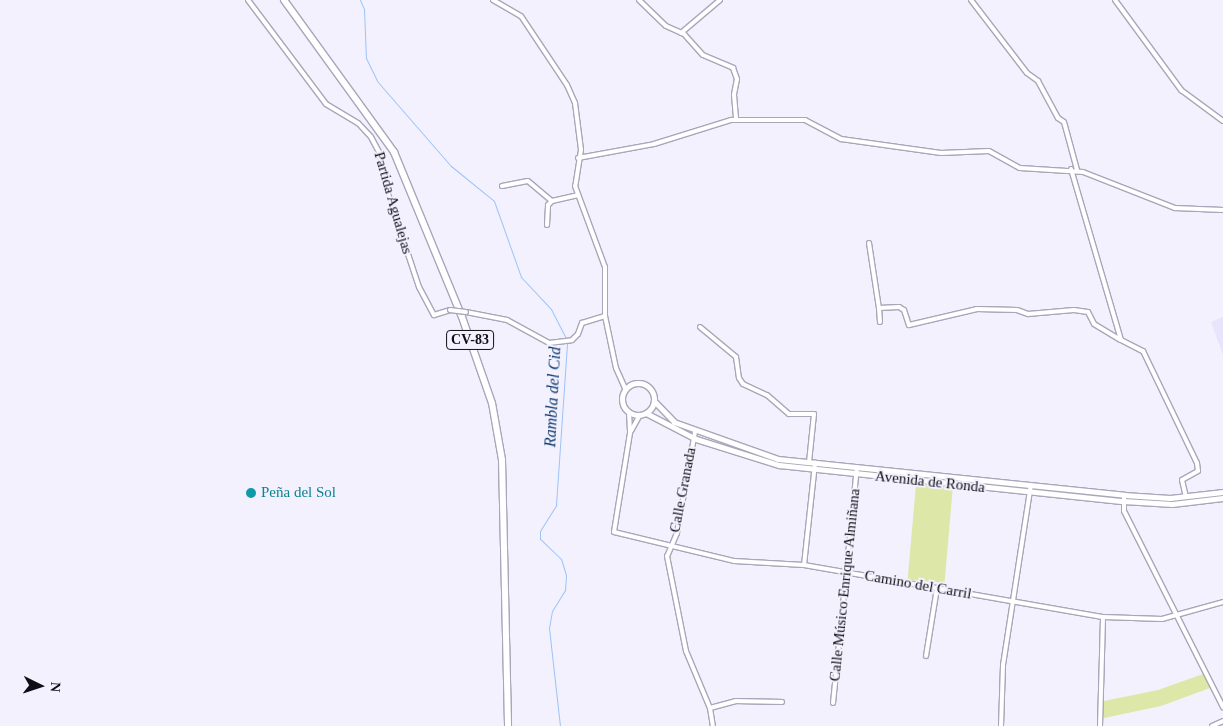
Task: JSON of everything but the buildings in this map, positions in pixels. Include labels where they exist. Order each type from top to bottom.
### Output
[{"type":"main road","name":"CV-83","points":[[284,0],[394,152],[462,317],[492,403],[502,460],[508,726]]},
{"type":"street","name":"Partida Agualejas","points":[[248,0],[326,104],[358,123],[371,137],[379,152],[388,194],[419,287],[434,314],[450,310],[507,320],[549,343],[572,340],[578,334],[582,323],[605,316]]},
{"type":"street","points":[[493,0],[521,16],[567,85],[575,103],[581,150],[575,178],[578,195],[605,267],[605,316],[616,368],[626,390],[623,404],[629,412],[630,433]]},
{"type":"street","points":[[639,0],[662,22],[681,33],[703,55],[733,68],[737,79],[734,95],[736,120]]},
{"type":"street","points":[[681,33],[720,0]]},
{"type":"street","points":[[971,0],[1027,73],[1038,81],[1058,118],[1064,122],[1077,170]]},
{"type":"street","points":[[1115,0],[1181,90],[1223,121]]},
{"type":"street","points":[[578,158],[654,144],[706,125],[736,120],[758,122],[806,120],[841,139],[941,152],[989,152],[1020,168],[1077,170],[1175,208],[1223,210]]},
{"type":"street","points":[[1071,169],[1121,340]]},
{"type":"street","points":[[502,186],[528,182],[552,202]]},
{"type":"street","points":[[547,225],[548,205],[552,202],[578,195]]},
{"type":"street","points":[[869,243],[880,322]]},
{"type":"street","points":[[878,308],[902,308],[909,325],[977,309],[1017,310],[1028,314],[1074,310],[1088,312],[1094,324],[1143,351],[1197,463],[1198,471],[1182,480],[1186,497]]},
{"type":"street","points":[[700,327],[736,357],[739,378],[749,389],[767,395],[789,414],[814,414],[813,465],[804,566]]},
{"type":"street","points":[[623,381],[631,385],[644,384],[654,394],[654,401],[646,413],[640,415],[629,412]]},
{"type":"street","points":[[626,390],[631,385]]},
{"type":"street","name":"Avenida de Ronda","points":[[654,401],[668,418],[695,432],[778,458],[856,474],[1123,501],[1172,504],[1223,498]]},
{"type":"street","name":"Avenida de Ronda","points":[[646,413],[693,438],[779,465],[857,468],[1124,495],[1186,497],[1223,492]]},
{"type":"street","points":[[630,433],[640,415]]},
{"type":"street","name":"Calle Granada","points":[[670,548],[677,533],[695,432]]},
{"type":"street","name":"Camino del Carril","points":[[630,433],[614,532],[670,548],[734,561],[804,566],[846,572],[1103,617],[1138,619],[1178,616],[1223,602]]},
{"type":"street","name":"Calle Músico Enrique Almiñana","points":[[833,703],[857,468]]},
{"type":"street","points":[[1001,726],[1003,665],[1030,486]]},
{"type":"street","points":[[1124,495],[1124,511],[1223,706]]},
{"type":"street","points":[[670,548],[667,556],[686,651],[710,708],[713,726]]},
{"type":"street","points":[[926,656],[937,588]]},
{"type":"street","points":[[1100,726],[1103,617]]},
{"type":"street","points":[[710,708],[736,701],[782,702]]},
{"type":"street","points":[[1212,726],[1223,722]]},
{"type":"shaded area","points":[[1223,317],[1223,355],[1211,322]]},
{"type":"green space","points":[[916,484],[953,487],[944,583],[908,580]]},
{"type":"green space","points":[[1203,674],[1210,688],[1161,706],[1104,718],[1104,701],[1158,690]]},
{"type":"waterway","name":"Rambla del Cid","points":[[360,0],[364,9],[366,58],[377,81],[451,166],[494,201],[521,277],[551,309],[566,339]]},
{"type":"waterway","name":"Rambla del Cid","points":[[560,726],[549,628],[552,611],[565,590],[566,575],[561,559],[540,539],[540,531],[556,505],[567,342]]},
{"type":"place","name":"Peña del Sol","points":[[251,493]]}]
